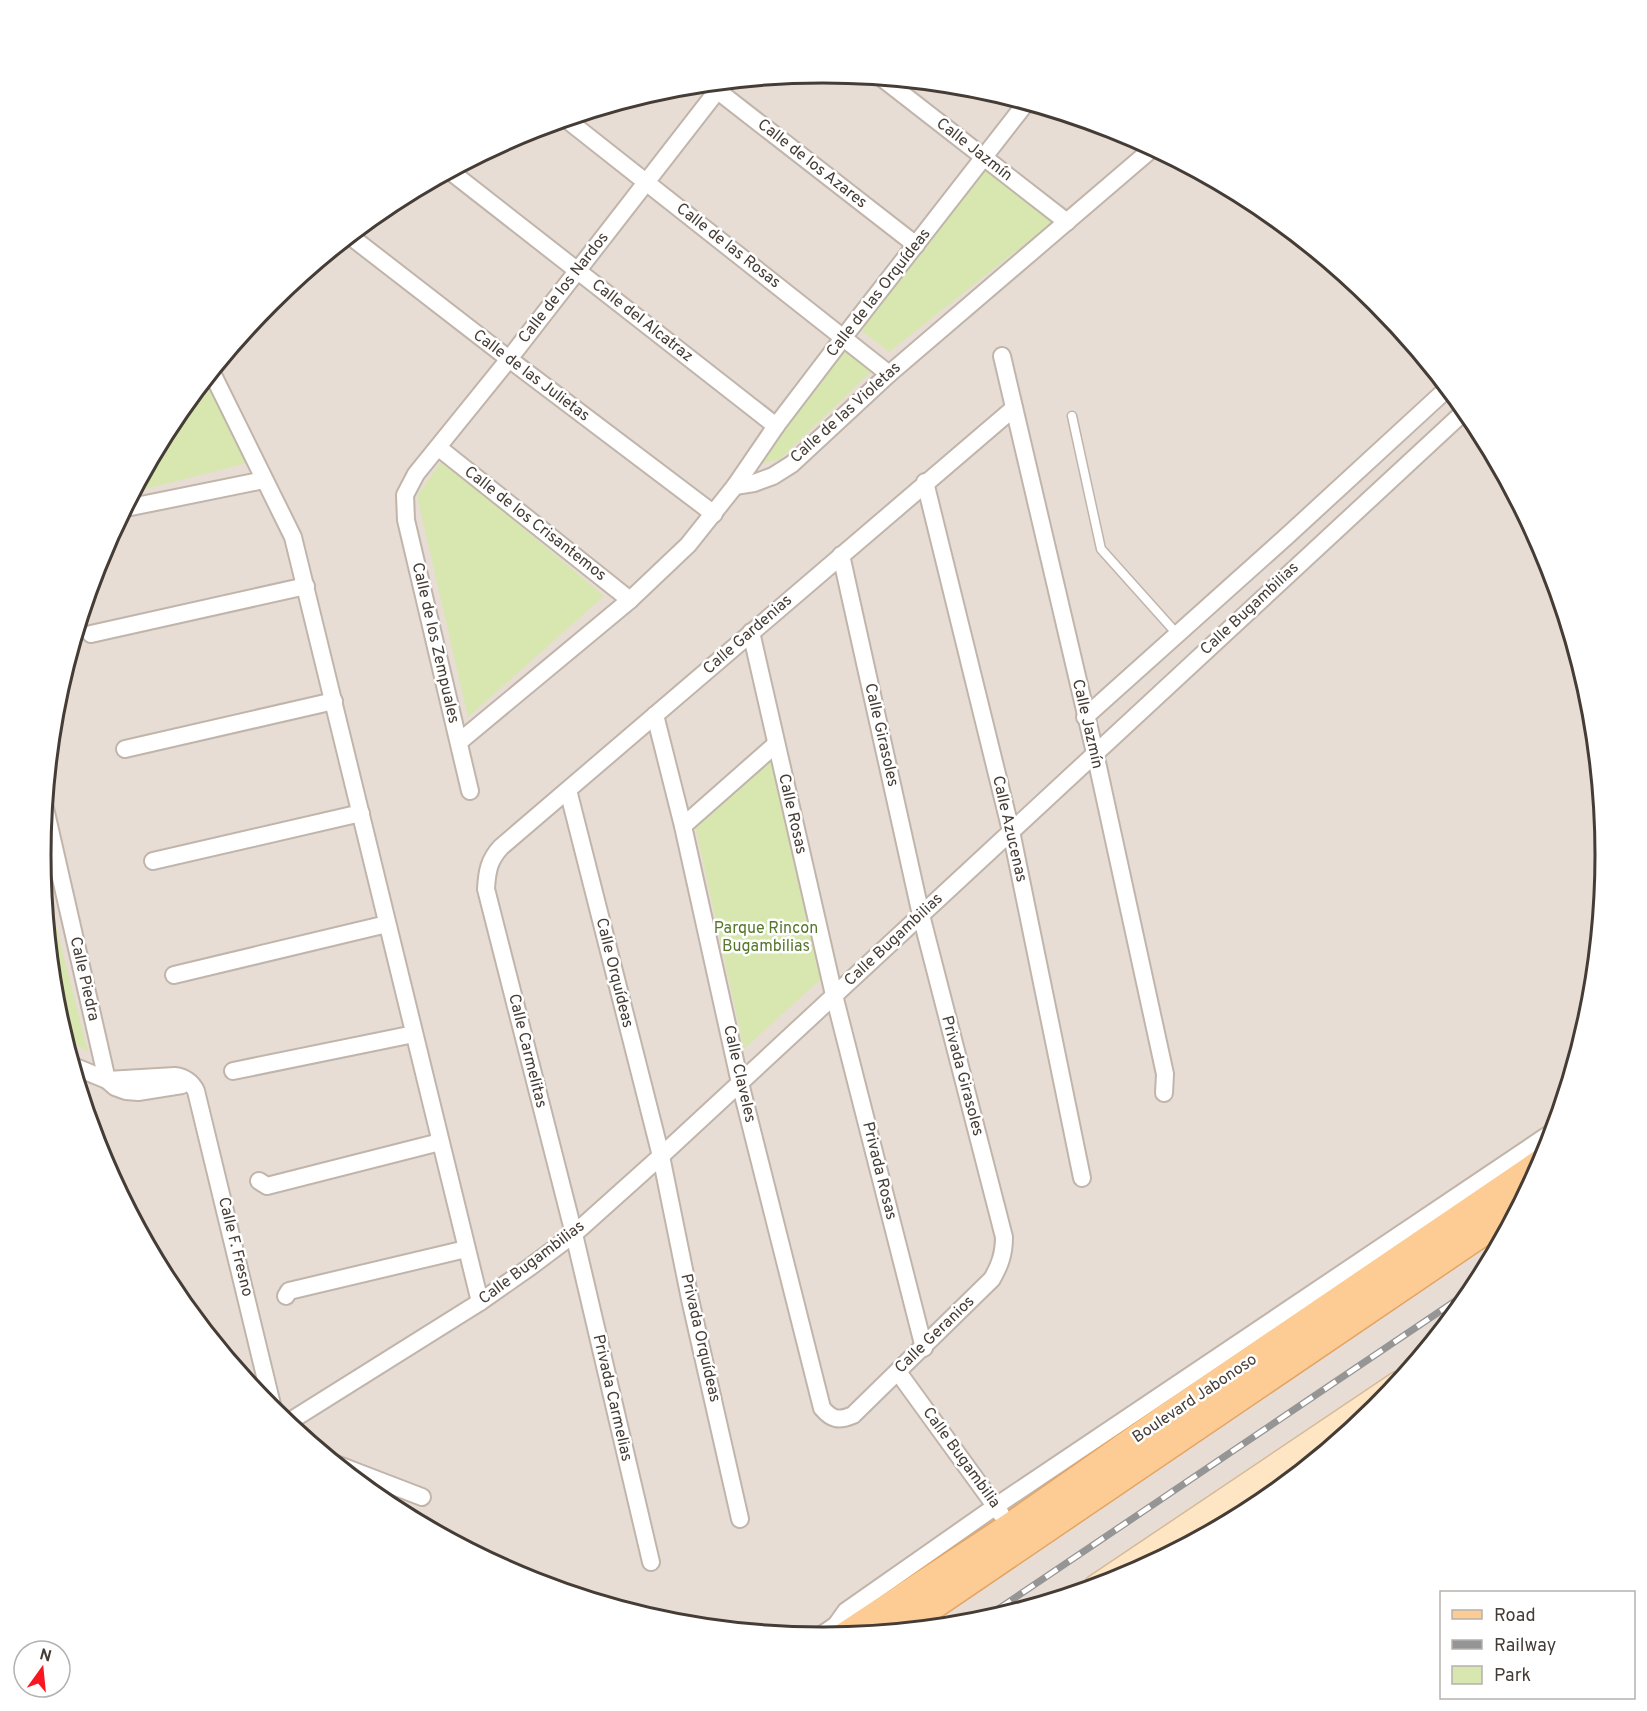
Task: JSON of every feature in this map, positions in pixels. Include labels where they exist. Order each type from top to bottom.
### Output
[{"type":"main road","name":"Boulevard Jabonoso","points":[[1009,1526],[1062,1476],[1163,1420],[1261,1341],[1528,1171]]},
{"type":"main road","name":"Boulevard Jabonoso","points":[[851,1627],[885,1611],[1009,1526],[1506,1216]]},
{"type":"main road","points":[[1131,1564],[1367,1405]]},
{"type":"street","name":"Calle Jazmín","points":[[894,87],[1066,222]]},
{"type":"street","name":"Calle de los Azares","points":[[722,90],[916,245]]},
{"type":"street","name":"Calle de los Nardos","points":[[405,495],[416,474],[578,271],[713,92]]},
{"type":"street","name":"Calle de las Orquídeas","points":[[735,486],[776,426],[1022,109]]},
{"type":"street","name":"Calle de las Rosas","points":[[573,125],[889,374]]},
{"type":"street","name":"Calle de las Violetas","points":[[735,486],[754,483],[773,476],[792,464],[889,374],[1145,154]]},
{"type":"street","name":"Calle del Alcatraz","points":[[456,176],[776,426]]},
{"type":"street","name":"Calle de las Julietas","points":[[356,241],[714,514]]},
{"type":"street","name":"Calle Jazmín","points":[[1002,356],[1095,753],[1165,1074],[1164,1093]]},
{"type":"street","points":[[215,380],[293,537],[480,1302]]},
{"type":"street","name":"Calle Bugambilias","points":[[1085,717],[1442,393]]},
{"type":"street","name":"Calle Gardenias","points":[[488,867],[493,855],[501,847],[1014,408]]},
{"type":"street","name":"Calle Bugambilias","points":[[295,1418],[480,1302],[574,1234],[1459,416]]},
{"type":"street","name":"Calle de los Crisantemos","points":[[439,448],[630,600]]},
{"type":"street","points":[[135,506],[264,480]]},
{"type":"street","name":"Calle Azucenas","points":[[926,483],[1011,831],[1082,1178]]},
{"type":"street","points":[[459,742],[630,600],[688,545],[735,486]]},
{"type":"street","name":"Calle de los Zempuales","points":[[405,495],[406,520],[470,790]]},
{"type":"street","points":[[1287,536],[1303,560]]},
{"type":"street","name":"Calle Girasoles","points":[[841,555],[921,915]]},
{"type":"street","points":[[91,634],[306,586]]},
{"type":"street","name":"Calle Rosas","points":[[752,632],[834,995]]},
{"type":"street","points":[[125,749],[334,701]]},
{"type":"street","name":"Calle Claveles","points":[[655,715],[683,826],[740,1083],[822,1408],[829,1416],[843,1419]]},
{"type":"street","points":[[683,826],[776,744]]},
{"type":"street","name":"Calle Orquídeas","points":[[568,790],[661,1156]]},
{"type":"street","points":[[153,861],[361,813]]},
{"type":"street","name":"Calle Piedra","points":[[52,838],[107,1080]]},
{"type":"street","name":"Calle Carmelitas","points":[[488,867],[486,889],[574,1234]]},
{"type":"street","name":"Privada Girasoles","points":[[921,915],[1004,1237]]},
{"type":"street","points":[[174,975],[387,924]]},
{"type":"street","name":"Privada Rosas","points":[[834,995],[924,1348]]},
{"type":"street","points":[[233,1071],[414,1034]]},
{"type":"street","points":[[81,1069],[107,1080]]},
{"type":"street","name":"Calle F. Fresno","points":[[107,1080],[175,1076],[192,1083],[198,1095],[269,1394]]},
{"type":"street","points":[[1261,1341],[1541,1140]]},
{"type":"street","points":[[259,1181],[267,1186],[440,1142]]},
{"type":"street","name":"Privada Orquídeas","points":[[661,1156],[690,1299],[740,1520]]},
{"type":"street","name":"Privada Carmelias","points":[[574,1234],[651,1562]]},
{"type":"street","name":"Calle Geranios","points":[[843,1419],[853,1415],[992,1279],[1000,1266],[1004,1251],[1004,1237]]},
{"type":"street","points":[[286,1296],[289,1291],[468,1257]]},
{"type":"street","name":"Calle Bugambilia","points":[[898,1372],[1009,1526]]},
{"type":"street","points":[[360,1473],[422,1497]]},
{"type":"street","points":[[885,1611],[1009,1526]]},
{"type":"lane","points":[[1072,416],[1101,549],[1178,635]]},
{"type":"shaded area","points":[[824,83],[874,85],[974,98],[1023,109],[1072,124],[1165,163],[1210,186],[1253,213],[1294,243],[1370,309],[1404,346],[1466,426],[1493,469],[1537,560],[1555,607],[1570,656],[1589,755],[1596,856],[1594,906],[1581,1006],[1570,1055],[1555,1104],[1516,1197],[1493,1242],[1466,1285],[1436,1326],[1370,1402],[1333,1436],[1253,1498],[1210,1525],[1119,1569],[1072,1587],[1023,1602],[924,1621],[824,1628],[773,1626],[673,1613],[624,1602],[575,1587],[482,1548],[437,1525],[394,1498],[353,1468],[277,1402],[243,1365],[181,1285],[154,1242],[110,1151],[92,1104],[77,1055],[58,956],[51,856],[53,805],[66,705],[77,656],[92,607],[131,514],[154,469],[181,426],[211,385],[277,309],[314,275],[394,213],[437,186],[528,142],[575,124],[624,109],[723,90]]},
{"type":"green space","points":[[984,167],[1055,220],[889,352],[858,328]]},
{"type":"green space","points":[[845,343],[874,369],[780,459],[756,465]]},
{"type":"green space","points":[[209,387],[247,463],[143,490],[181,426]]},
{"type":"green space","points":[[442,460],[604,596],[468,717],[417,496]]},
{"type":"green space","name":"Parque Rincon Bugambilias","points":[[773,757],[822,978],[744,1049],[695,825]]},
{"type":"green space","points":[[54,919],[88,1052],[74,1044],[66,1006]]},
{"type":"railway","points":[[1001,1607],[1453,1302]]}]
